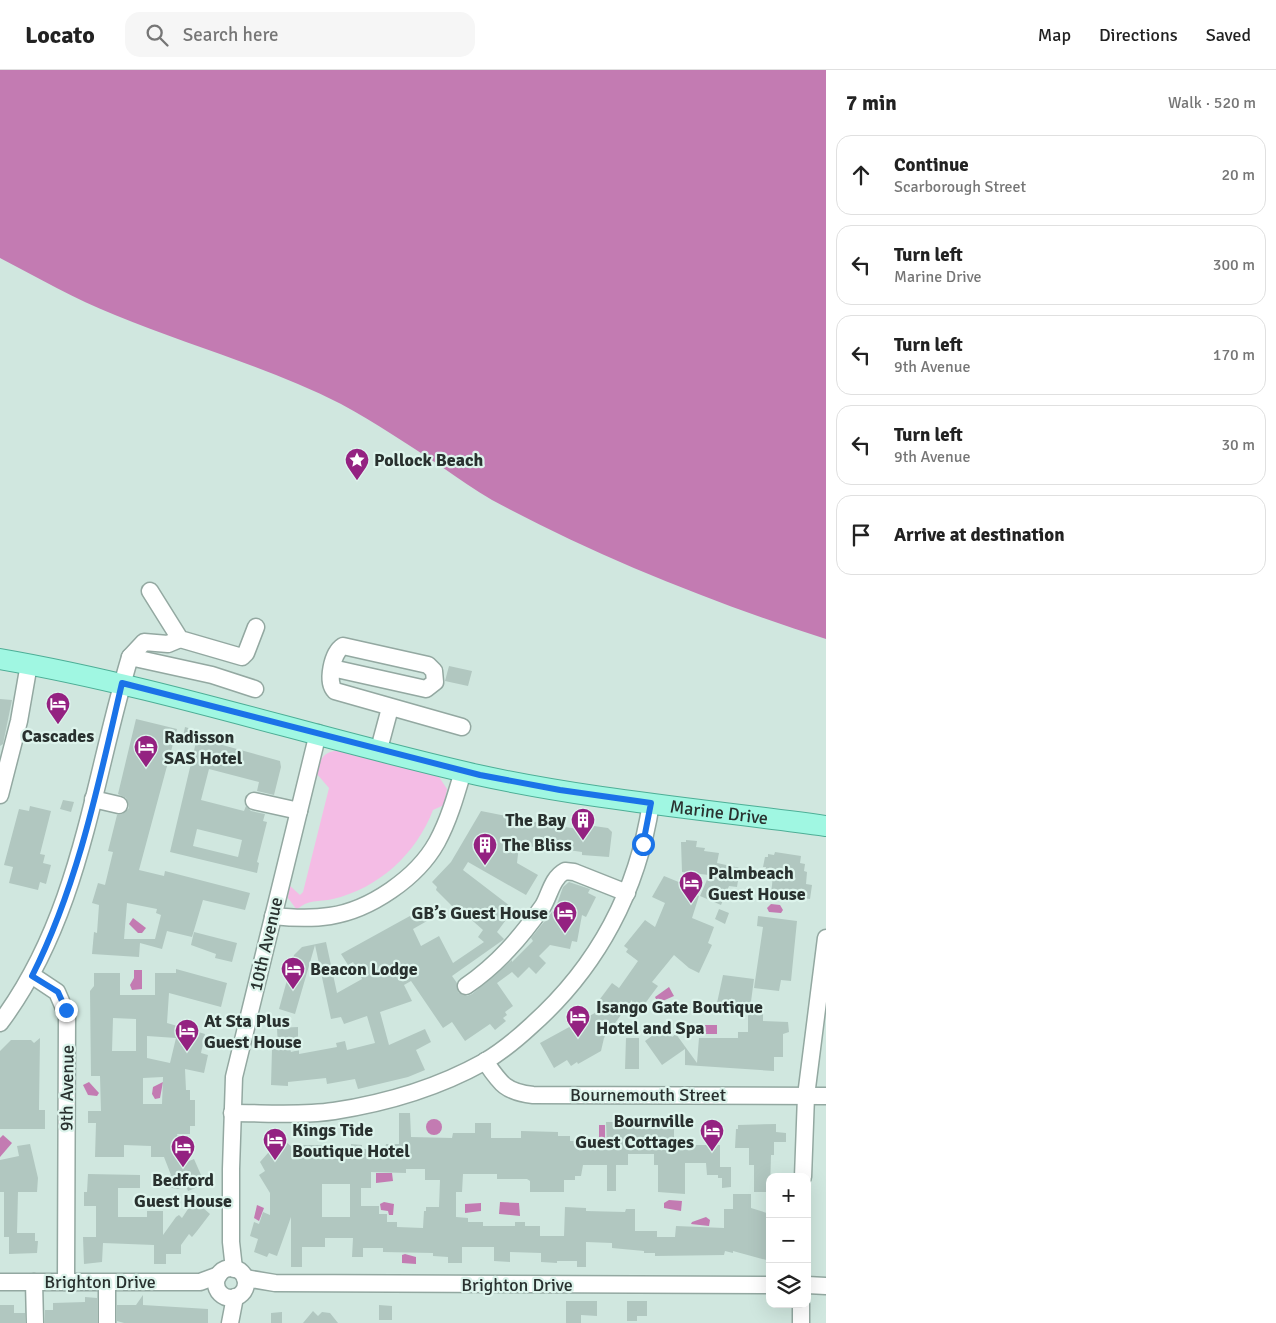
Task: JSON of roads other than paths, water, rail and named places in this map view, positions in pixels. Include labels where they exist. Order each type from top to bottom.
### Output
[{"type":"main road","name":"Marine Drive","points":[[0,658],[122,683],[463,771],[560,790],[826,826]]},
{"type":"street","points":[[150,591],[180,639]]},
{"type":"street","points":[[0,1023],[32,976],[49,943],[66,898],[130,657],[144,642],[168,644],[180,639],[242,657],[246,653],[256,627]]},
{"type":"street","points":[[332,668],[428,688],[435,682],[434,671],[428,665],[348,646],[338,650],[332,668],[330,682],[333,690],[390,708],[462,727]]},
{"type":"street","points":[[130,657],[212,675],[255,689]]},
{"type":"street","points":[[0,795],[19,721],[29,664]]},
{"type":"street","points":[[379,749],[390,708]]},
{"type":"street","name":"10th Avenue","points":[[230,1318],[232,1113],[237,1063],[273,916],[300,820],[318,733]]},
{"type":"street","points":[[273,916],[312,918],[340,914],[373,901],[426,858],[436,843],[448,818],[463,771]]},
{"type":"street","points":[[93,799],[119,805]]},
{"type":"street","points":[[254,801],[300,820]]},
{"type":"street","points":[[232,1113],[296,1114],[353,1108],[421,1089],[485,1061],[524,1032],[569,987],[602,944],[627,893],[643,844],[651,803]]},
{"type":"street","points":[[466,986],[503,957],[544,904],[557,876],[565,871],[574,872],[627,893]]},
{"type":"street","points":[[803,1173],[806,1096],[826,938]]},
{"type":"street","name":"9th Avenue","points":[[32,976],[58,992],[67,1014],[66,1282]]},
{"type":"street","name":"Bournemouth Street","points":[[485,1061],[502,1085],[514,1092],[527,1094],[826,1096]]},
{"type":"street","name":"Brighton Drive","points":[[0,1282],[766,1285]]},
{"type":"street","points":[[34,1282],[35,1323]]},
{"type":"street","points":[[107,1282],[107,1323]]},
{"type":"street","points":[[811,1286],[826,1286]]},
{"type":"street","points":[[801,1308],[801,1323]]},
{"type":"place","name":"Pollock Beach","points":[[357,481]]},
{"type":"place","name":"Cascades","points":[[58,725]]},
{"type":"place","name":"Radisson SAS Hotel","points":[[146,768]]},
{"type":"place","name":"The Bay","points":[[583,841]]},
{"type":"place","name":"The Bliss","points":[[485,866]]},
{"type":"place","name":"Palmbeach Guest House","points":[[691,904]]},
{"type":"place","name":"GB’s Guest House","points":[[565,934]]},
{"type":"place","name":"Beacon Lodge","points":[[293,990]]},
{"type":"place","name":"Isango Gate Boutique Hotel and Spa","points":[[578,1038]]},
{"type":"place","name":"At Sta Plus Guest House","points":[[187,1052]]},
{"type":"place","name":"Bournville Guest Cottages","points":[[712,1152]]},
{"type":"place","name":"Kings Tide Boutique Hotel","points":[[275,1161]]},
{"type":"place","name":"Bedford Guest House","points":[[183,1168]]}]
